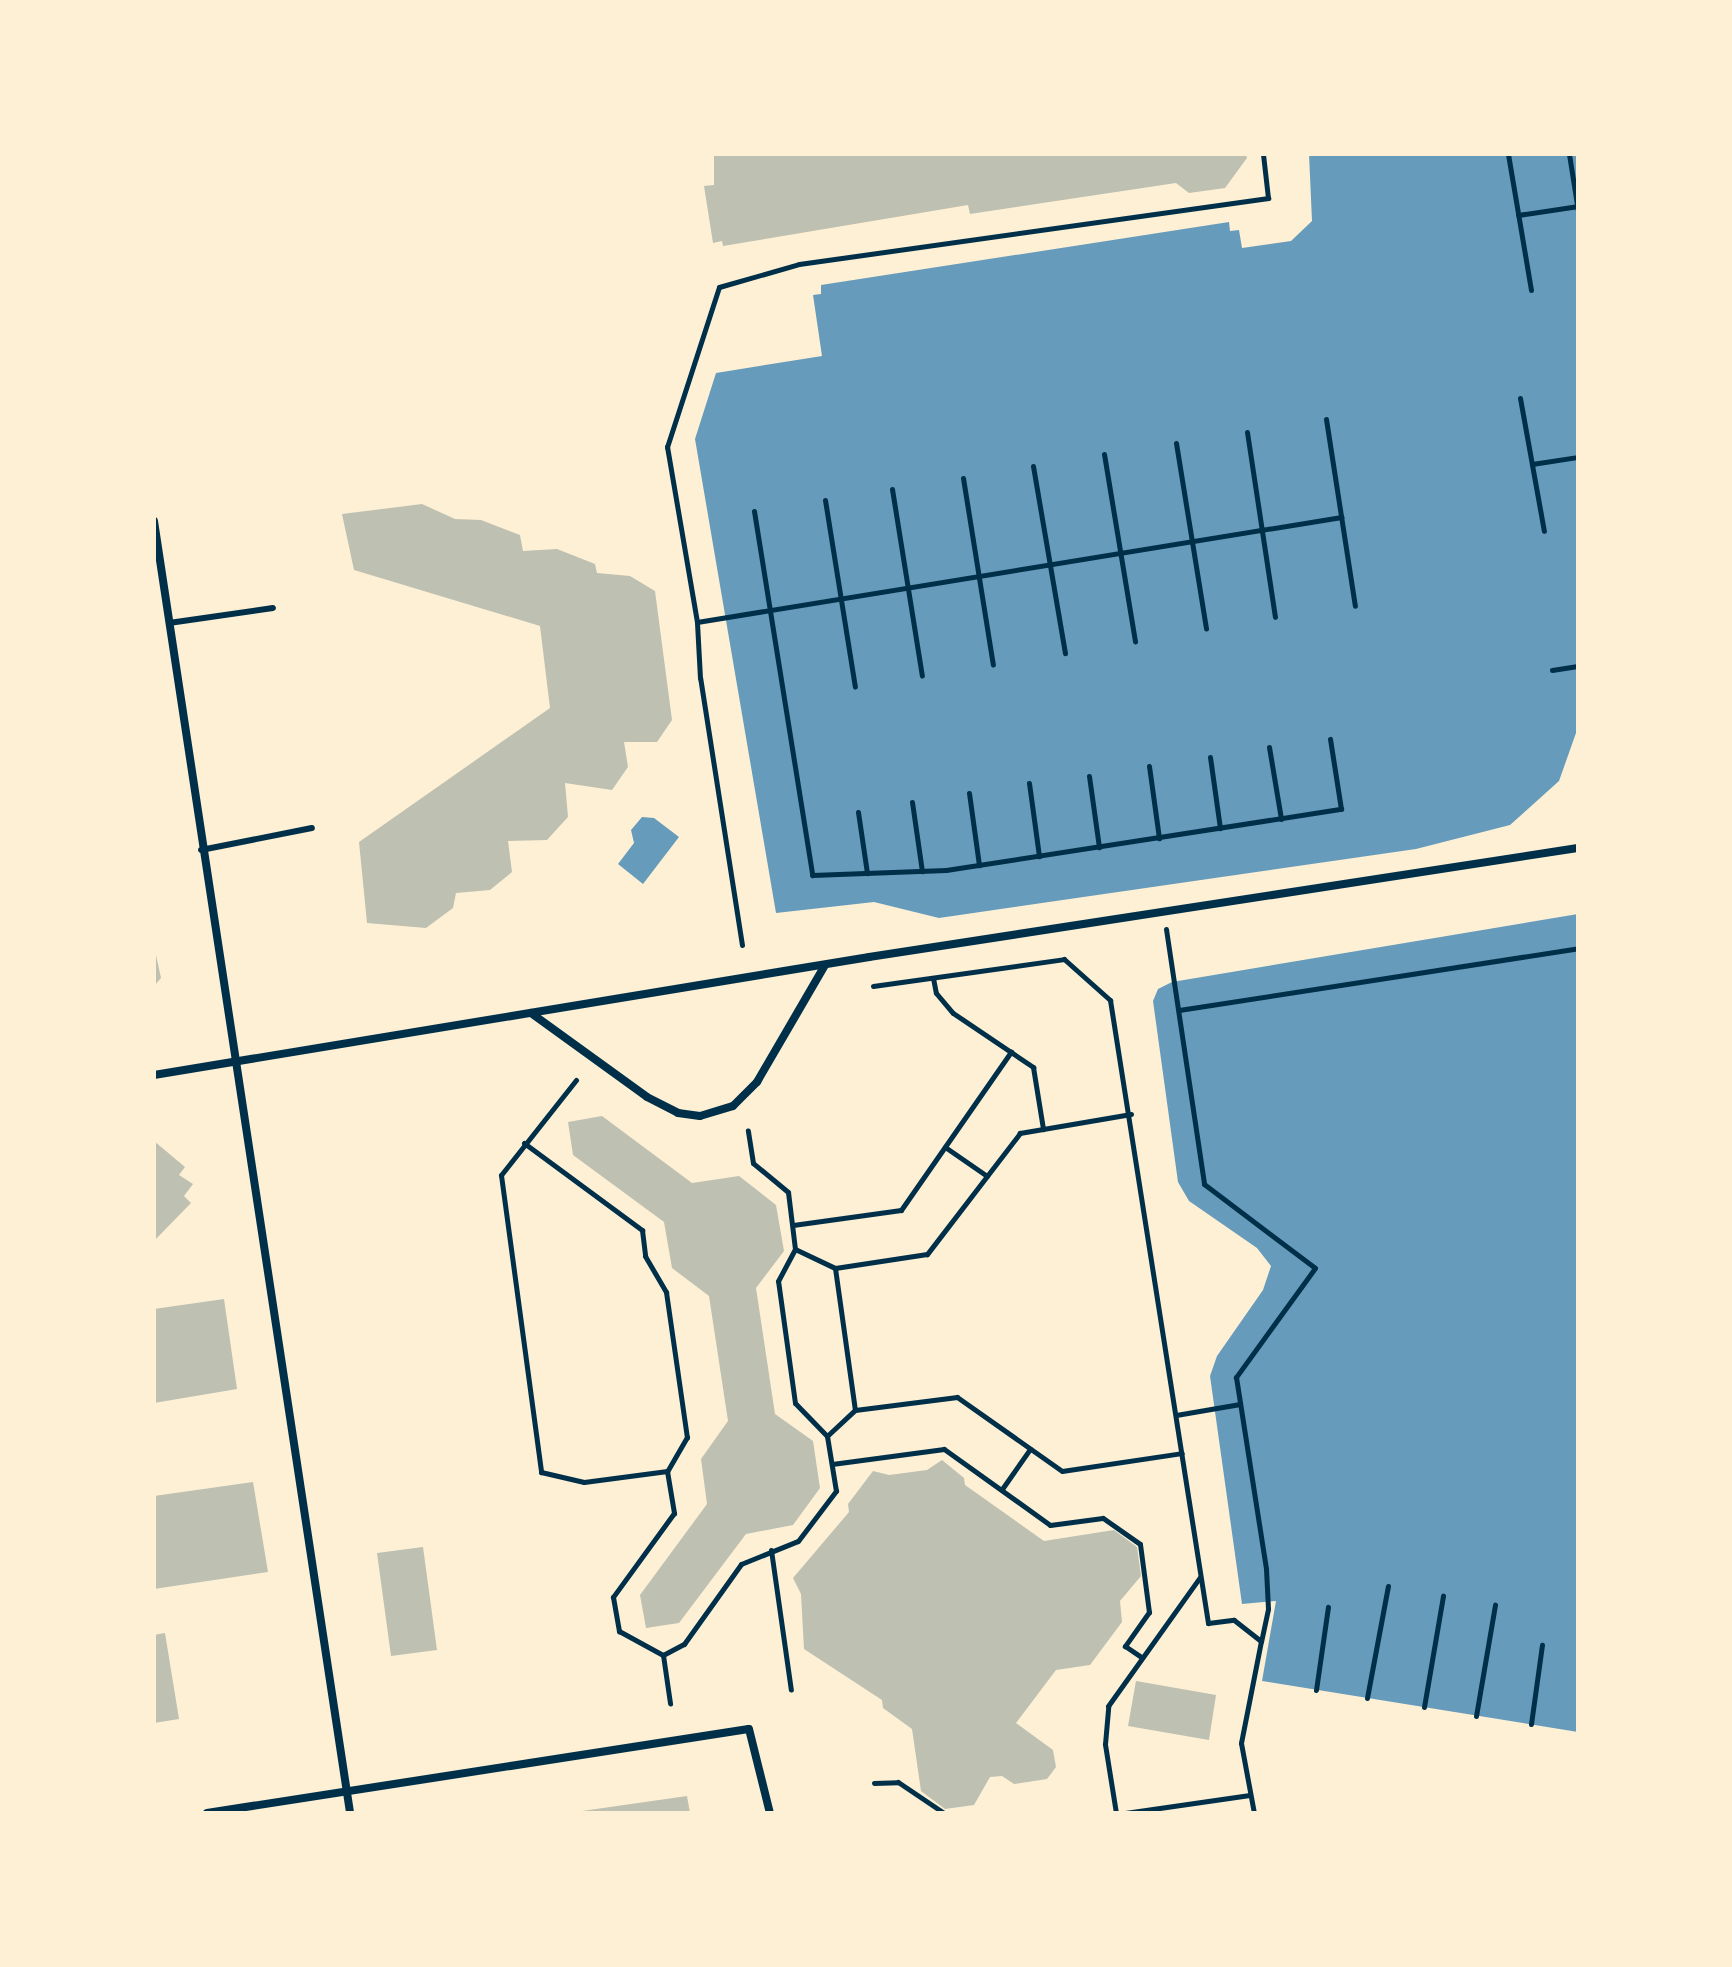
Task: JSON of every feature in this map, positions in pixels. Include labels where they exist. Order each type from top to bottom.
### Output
[{"type":"street","points":[[154,521],[232,1062],[350,1813]]},
{"type":"street","points":[[154,1075],[825,965],[1578,848]]},
{"type":"street","points":[[531,1013],[647,1097],[678,1113],[700,1116],[733,1106],[757,1082],[825,965]]},
{"type":"street","points":[[207,1813],[749,1729],[770,1813]]},
{"type":"lane","points":[[169,623],[273,608]]},
{"type":"lane","points":[[201,850],[312,828]]},
{"type":"path","points":[[742,945],[700,678],[697,622],[667,447],[719,287],[799,264],[1268,198],[1263,154]]},
{"type":"path","points":[[1508,154],[1531,290]]},
{"type":"path","points":[[1518,215],[1578,208],[1569,154]]},
{"type":"path","points":[[1520,398],[1544,531]]},
{"type":"path","points":[[1326,419],[1355,606]]},
{"type":"path","points":[[1247,432],[1275,617]]},
{"type":"path","points":[[1176,443],[1206,629]]},
{"type":"path","points":[[1104,454],[1135,641]]},
{"type":"path","points":[[1532,464],[1578,457]]},
{"type":"path","points":[[1033,466],[1065,653]]},
{"type":"path","points":[[963,478],[993,665]]},
{"type":"path","points":[[892,489],[922,676]]},
{"type":"path","points":[[825,500],[855,687]]},
{"type":"path","points":[[754,511],[812,875],[922,871],[979,865],[1341,809],[1330,739]]},
{"type":"path","points":[[697,622],[1341,517]]},
{"type":"path","points":[[1552,670],[1578,666]]},
{"type":"path","points":[[1269,747],[1281,819]]},
{"type":"path","points":[[1210,757],[1220,828]]},
{"type":"path","points":[[1149,766],[1159,838]]},
{"type":"path","points":[[1089,776],[1099,847]]},
{"type":"path","points":[[1029,783],[1039,856]]},
{"type":"path","points":[[969,793],[979,865]]},
{"type":"path","points":[[912,802],[922,871]]},
{"type":"path","points":[[858,812],[867,873]]},
{"type":"path","points":[[1164,912],[1204,1184],[1315,1268],[1236,1377],[1266,1569],[1268,1609],[1241,1743],[1254,1813]]},
{"type":"path","points":[[1179,1010],[1578,948]]},
{"type":"path","points":[[873,986],[1064,959],[1110,1000],[1131,1114],[1208,1623],[1234,1620],[1261,1641]]},
{"type":"path","points":[[933,978],[936,993],[953,1013],[1033,1067],[1043,1129]]},
{"type":"path","points":[[793,1225],[901,1210],[1011,1052]]},
{"type":"path","points":[[576,1080],[501,1175],[541,1472],[584,1482],[667,1471]]},
{"type":"path","points":[[795,1249],[835,1268],[927,1254],[1020,1133],[1131,1114]]},
{"type":"path","points":[[663,1655],[684,1644],[741,1564],[798,1541],[836,1491],[827,1436],[795,1403],[778,1281],[795,1249],[788,1192],[753,1163],[748,1130]]},
{"type":"path","points":[[524,1143],[642,1230],[645,1256],[666,1292],[687,1437],[667,1471],[674,1513],[613,1597],[619,1631],[663,1655]]},
{"type":"path","points":[[945,1147],[987,1176]]},
{"type":"path","points":[[835,1268],[855,1410]]},
{"type":"path","points":[[827,1436],[855,1410],[957,1397],[1062,1471],[1182,1453]]},
{"type":"path","points":[[1176,1415],[1240,1404]]},
{"type":"path","points":[[832,1464],[944,1449],[1050,1525],[1103,1518],[1140,1544],[1149,1612],[1125,1646],[1140,1656]]},
{"type":"path","points":[[1002,1489],[1030,1449]]},
{"type":"path","points":[[771,1550],[791,1690]]},
{"type":"path","points":[[1116,1813],[1105,1744],[1108,1706],[1140,1656],[1201,1576]]},
{"type":"path","points":[[1367,1698],[1388,1586]]},
{"type":"path","points":[[1424,1707],[1443,1596]]},
{"type":"path","points":[[1476,1716],[1495,1605]]},
{"type":"path","points":[[1316,1690],[1328,1607]]},
{"type":"path","points":[[1531,1724],[1542,1645]]},
{"type":"path","points":[[663,1655],[670,1703]]},
{"type":"path","points":[[874,1783],[898,1782],[944,1813]]},
{"type":"path","points":[[1125,1813],[1250,1795]]},
{"type":"water","points":[[1309,154],[1578,154],[1578,708],[1576,733],[1559,781],[1510,825],[1416,849],[939,918],[874,902],[776,913],[695,439],[716,373],[822,356],[813,295],[821,294],[821,285],[1229,222],[1230,231],[1239,230],[1242,248],[1291,241],[1312,221]]},
{"type":"water","points":[[642,817],[654,818],[679,837],[643,884],[618,864],[634,843],[631,830]]},
{"type":"water","points":[[1578,914],[1578,1732],[1262,1681],[1276,1601],[1242,1604],[1210,1376],[1217,1356],[1263,1290],[1271,1266],[1257,1248],[1189,1201],[1178,1182],[1153,1001],[1158,989],[1172,982]]},
{"type":"building","points":[[714,154],[1246,154],[1247,158],[1225,188],[1189,193],[1176,183],[970,214],[968,205],[723,246],[722,241],[713,243],[704,186],[714,185]]},
{"type":"building","points":[[422,504],[455,519],[481,520],[520,535],[523,551],[557,549],[595,564],[597,573],[630,576],[655,591],[672,720],[657,742],[624,742],[628,767],[612,790],[565,783],[568,817],[547,840],[508,841],[512,872],[490,890],[456,893],[453,908],[426,928],[367,923],[359,842],[550,708],[540,626],[354,570],[342,514]]},
{"type":"building","points":[[154,946],[161,978],[154,986]]},
{"type":"building","points":[[602,1116],[692,1183],[739,1176],[776,1205],[784,1251],[756,1288],[775,1414],[813,1441],[820,1488],[793,1525],[746,1534],[679,1623],[646,1628],[640,1595],[707,1504],[701,1459],[728,1421],[709,1296],[672,1268],[664,1222],[573,1155],[568,1122]]},
{"type":"building","points":[[154,1141],[185,1167],[179,1175],[193,1184],[184,1196],[191,1203],[154,1241]]},
{"type":"building","points":[[224,1299],[237,1389],[154,1403],[154,1309]]},
{"type":"building","points":[[942,1460],[964,1478],[965,1485],[1044,1541],[1114,1530],[1137,1547],[1141,1576],[1120,1601],[1122,1622],[1090,1665],[1056,1670],[1016,1723],[1053,1750],[1056,1767],[1047,1779],[1014,1784],[1002,1776],[990,1777],[974,1805],[945,1809],[921,1791],[912,1729],[883,1708],[882,1700],[804,1649],[801,1594],[793,1578],[849,1512],[848,1504],[873,1471],[889,1475],[927,1470]]},
{"type":"building","points":[[253,1482],[268,1572],[154,1589],[154,1496]]},
{"type":"building","points":[[423,1547],[437,1650],[391,1656],[377,1553]]},
{"type":"building","points":[[165,1633],[179,1719],[154,1723],[154,1635]]},
{"type":"building","points":[[1136,1681],[1216,1695],[1209,1740],[1128,1726]]},
{"type":"building","points":[[687,1796],[690,1813],[582,1813],[582,1811]]}]
